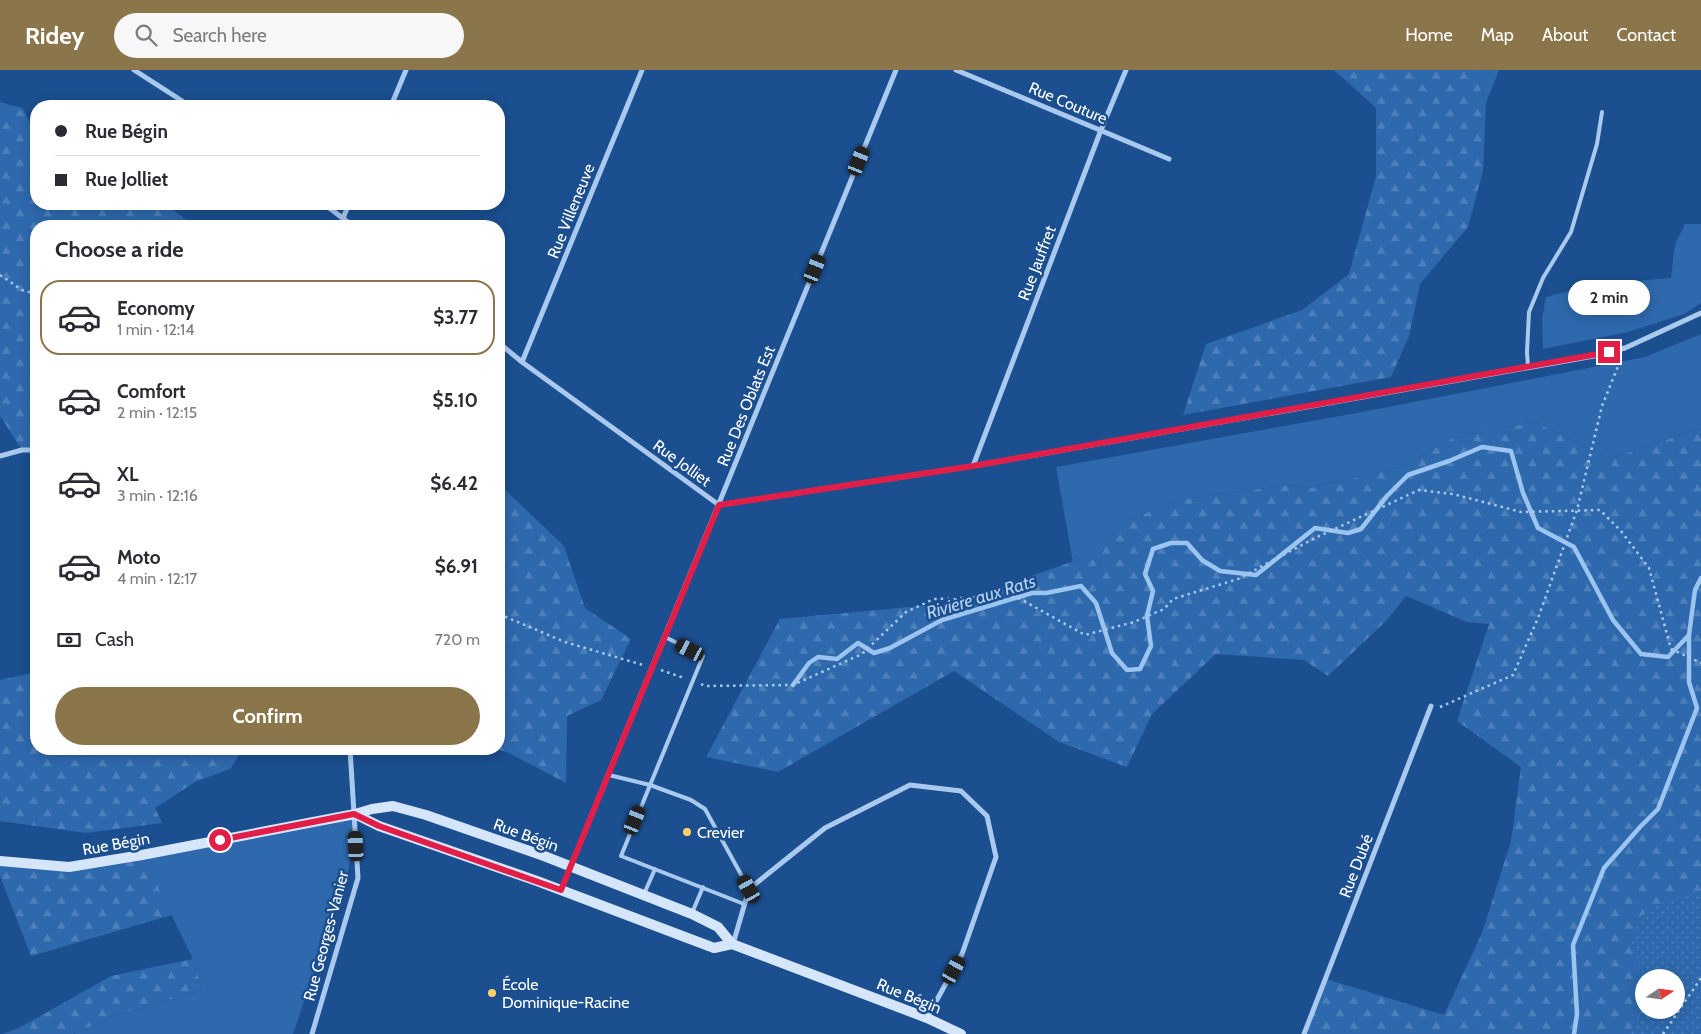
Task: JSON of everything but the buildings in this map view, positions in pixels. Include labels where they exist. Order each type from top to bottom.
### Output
[{"type":"street","points":[[134,70],[181,100]]},
{"type":"street","points":[[394,100],[406,70]]},
{"type":"street","name":"Rue Villeneuve","points":[[522,362],[642,70]]},
{"type":"street","name":"Rue Des Oblats Est","points":[[561,890],[896,70]]},
{"type":"street","name":"Rue Couture","points":[[956,70],[1169,159]]},
{"type":"street","name":"Rue Jauffret","points":[[973,466],[1101,130],[1126,70]]},
{"type":"street","points":[[332,210],[346,220]]},
{"type":"street","points":[[343,218],[346,210]]},
{"type":"street","name":"Rue Jolliet","points":[[505,348],[719,505],[973,466],[1528,367],[1625,348],[1701,313]]},
{"type":"street","points":[[0,456],[22,450],[30,450]]},
{"type":"street","name":"Rue Dubé","points":[[1304,1034],[1431,706]]},
{"type":"street","name":"Rue Georges-Vanier","points":[[312,1034],[358,878],[350,755]]},
{"type":"street","points":[[732,944],[749,889],[825,828],[910,785],[961,791],[987,816],[996,856],[962,954],[927,1018]]},
{"type":"street","name":"Rue Bégin","points":[[0,861],[69,867],[142,855],[354,814],[372,808],[393,806],[426,815],[571,867],[692,914],[718,927],[732,944],[927,1018],[961,1034]]},
{"type":"street","name":"Rue Bégin","points":[[354,814],[379,826],[561,890],[714,948],[732,944]]},
{"type":"lane","points":[[1528,367],[1529,312],[1544,278],[1571,232],[1598,144],[1602,112]]},
{"type":"lane","points":[[665,637],[703,656],[621,856],[744,904]]},
{"type":"lane","points":[[609,775],[650,785],[691,800],[705,808],[749,889]]},
{"type":"lane","points":[[644,896],[655,869]]},
{"type":"lane","points":[[692,914],[703,888]]},
{"type":"path","points":[[0,275],[22,290],[30,292]]},
{"type":"path","points":[[1428,713],[1513,675],[1538,618],[1577,510],[1602,406],[1625,348]]},
{"type":"path","points":[[505,617],[565,642],[652,667],[705,686],[794,685],[862,654],[906,612],[934,599],[1015,596],[1085,635],[1134,622],[1164,609],[1173,599],[1238,579],[1315,538],[1419,490],[1453,494],[1498,508],[1520,512],[1600,510],[1621,531],[1649,568],[1671,649],[1701,662]]},
{"type":"path","points":[[1663,1034],[1701,978]]},
{"type":"green space","points":[[1334,70],[1473,70],[1486,103],[1483,171],[1468,227],[1420,284],[1409,336],[1391,377],[1183,415],[1206,344],[1302,310],[1349,274],[1376,176],[1376,108]]},
{"type":"green space","points":[[1473,70],[1499,70],[1486,103]]},
{"type":"green space","points":[[0,101],[23,108],[30,124],[30,210],[174,210],[186,220],[30,220],[30,450],[22,450],[0,416]]},
{"type":"green space","points":[[1685,224],[1701,224],[1701,303],[1684,314],[1628,332],[1543,349],[1542,319],[1546,297],[1593,285],[1671,278],[1675,244]]},
{"type":"green space","points":[[1701,334],[1701,428],[1609,459],[1535,422],[1453,438],[1401,467],[1309,488],[1289,485],[1184,499],[1119,523],[1104,551],[1073,562],[1056,467],[1362,412],[1645,357]]},
{"type":"green space","points":[[1535,422],[1609,459],[1701,428],[1701,1034],[1304,1034],[1326,979],[1444,1015],[1482,933],[1511,841],[1521,767],[1457,721],[1489,624],[1467,622],[1406,596],[1386,621],[1328,676],[1304,660],[1216,654],[1152,714],[1127,767],[1059,742],[954,671],[778,772],[706,757],[780,619],[953,603],[1103,551],[1119,523],[1184,499],[1289,485],[1310,488],[1401,467],[1453,438]]},
{"type":"green space","points":[[505,490],[564,546],[585,608],[631,639],[601,700],[567,716],[566,783],[505,751]]},
{"type":"green space","points":[[30,673],[30,755],[239,755],[230,769],[195,782],[155,808],[162,823],[86,833],[0,821],[0,680]]},
{"type":"green space","points":[[355,814],[349,868],[293,1034],[73,1034],[114,1016],[202,990],[193,959],[142,855]]},
{"type":"green space","points":[[142,855],[172,915],[31,956],[0,876],[0,861],[69,867]]},
{"type":"green space","points":[[1701,890],[1701,1034],[1628,1034],[1637,1019],[1685,1019],[1685,969],[1641,969],[1631,942],[1638,918],[1661,903]]},
{"type":"green space","points":[[193,959],[202,990],[114,1016],[73,1034],[2,1034],[19,1028],[111,976]]},
{"type":"waterway","name":"Rivière aux Rats","points":[[793,685],[809,663],[818,657],[837,659],[858,643],[874,653],[890,648],[942,620],[1032,593],[1046,593],[1081,586],[1096,603],[1112,653],[1127,670],[1140,669],[1151,646],[1147,616],[1153,591],[1145,574],[1153,549],[1171,543],[1187,543],[1202,560],[1220,571],[1256,575],[1315,528],[1348,533],[1361,529],[1387,496],[1408,475],[1482,447],[1511,451],[1523,493],[1538,528],[1574,547],[1613,620],[1641,654],[1668,657],[1689,635]]},
{"type":"waterway","name":"Rivière aux Rats","points":[[1574,1034],[1577,1014],[1573,945],[1604,868],[1658,809],[1697,708],[1689,682],[1689,635],[1695,590],[1701,578]]},
{"type":"place","name":"Crevier","points":[[687,832]]},
{"type":"place","name":"École Dominique-Racine","points":[[492,993]]},
{"type":"route","points":[[220,840],[354,814],[379,826],[561,890],[719,505],[973,466],[1609,352]]}]
